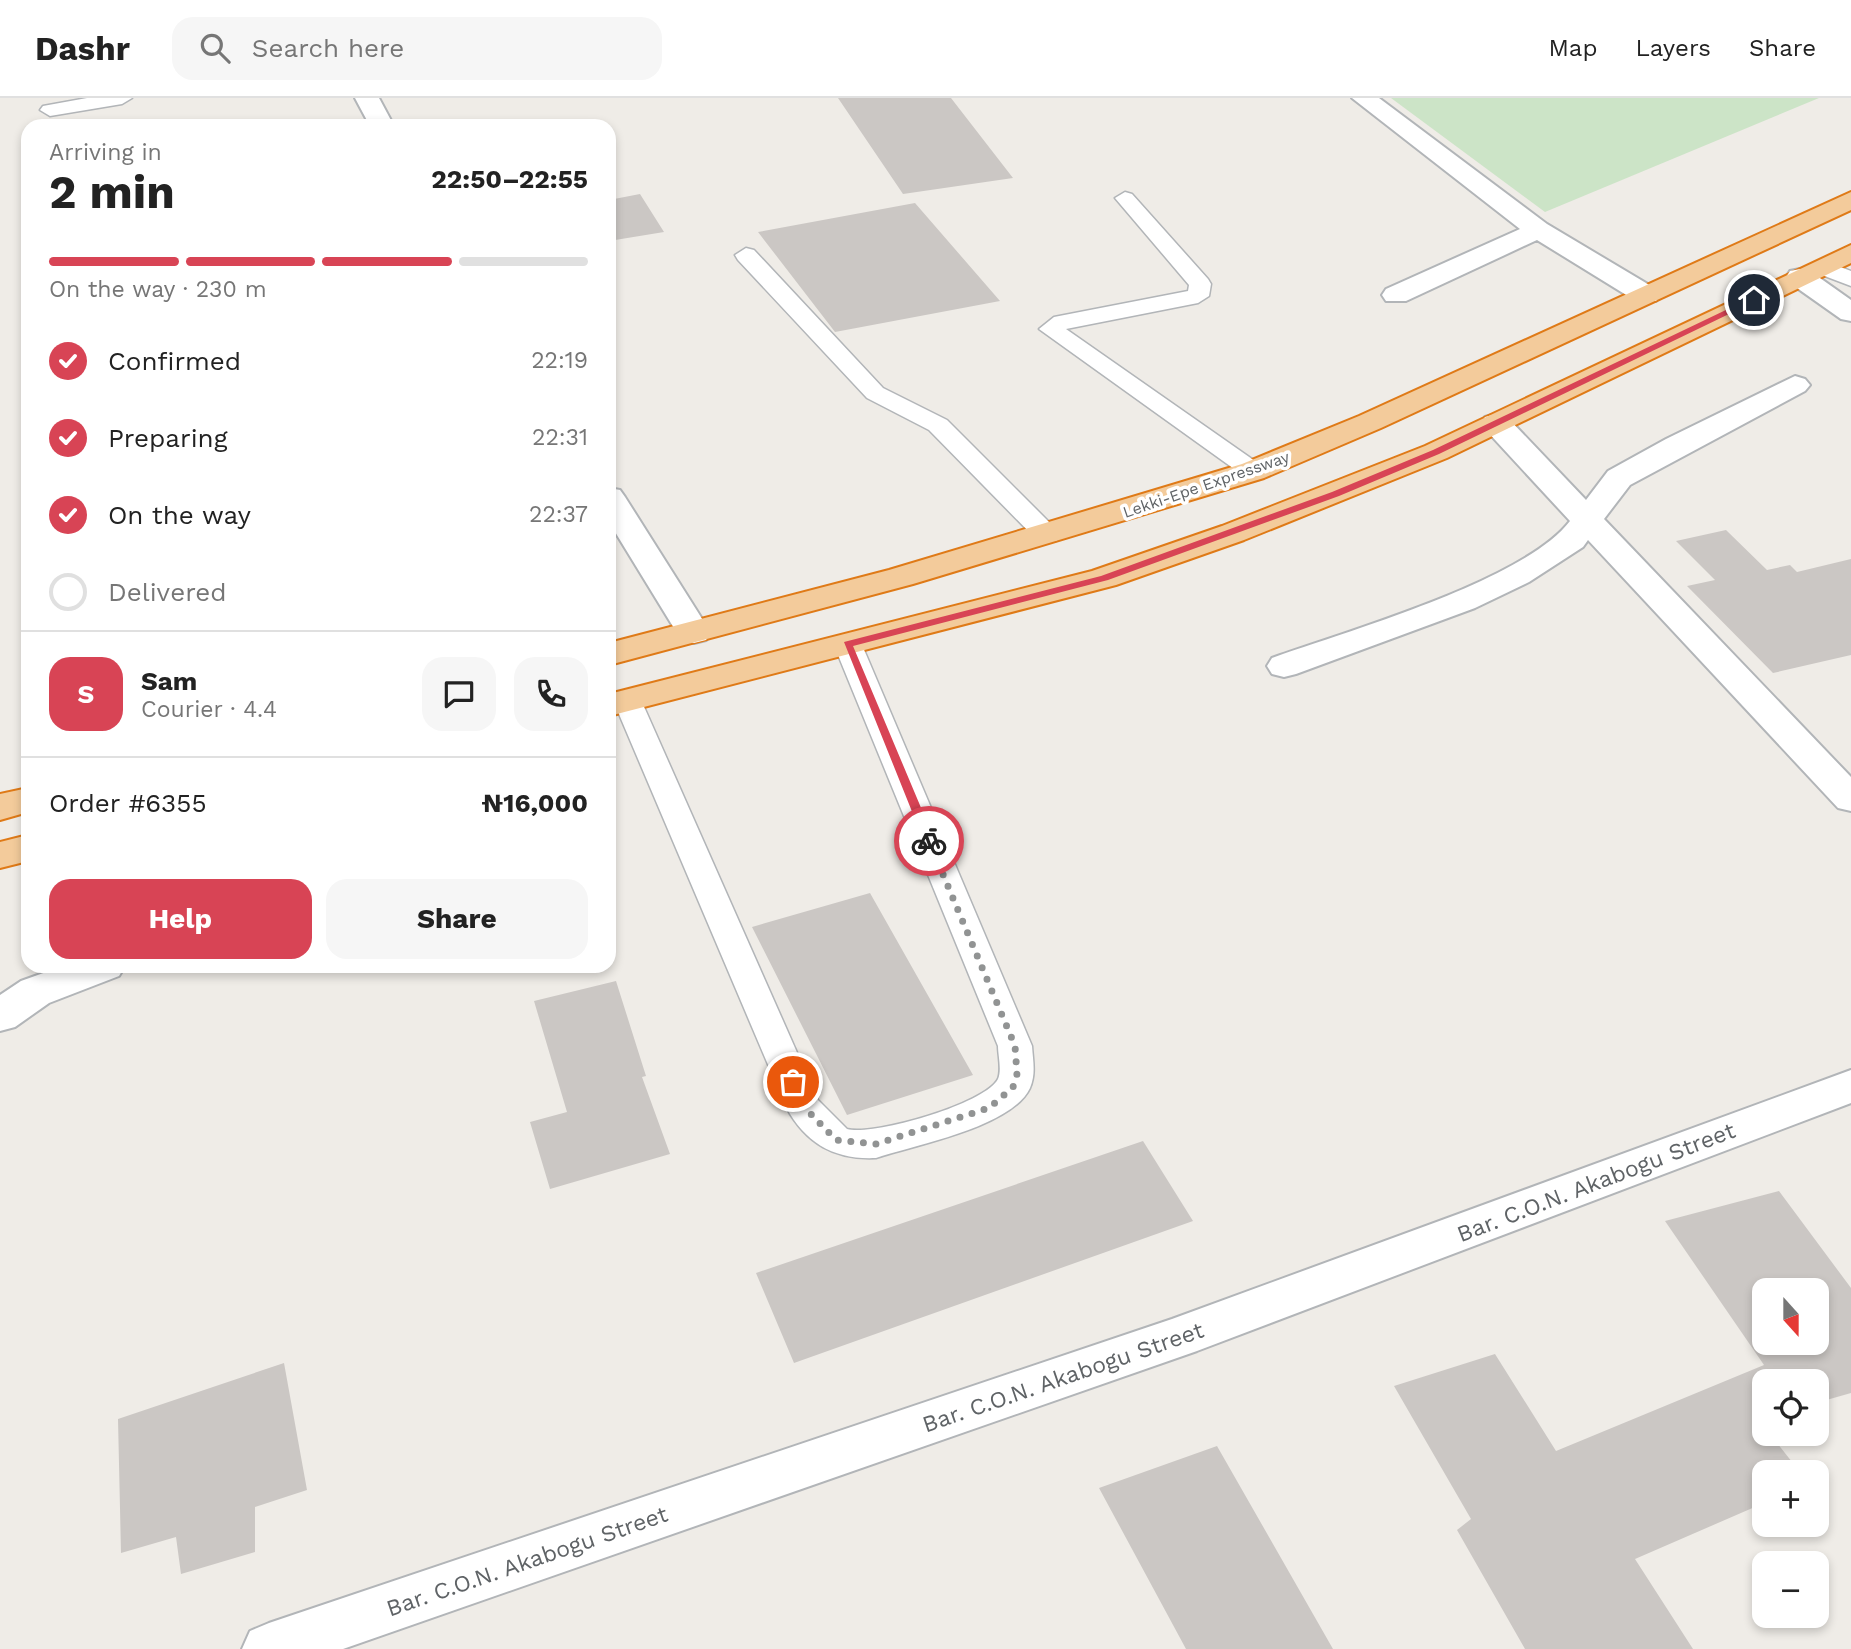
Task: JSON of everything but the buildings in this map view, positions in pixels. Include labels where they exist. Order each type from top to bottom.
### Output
[{"type":"highway","name":"Lekki-Epe Expressway","points":[[616,652],[1047,535],[1253,471],[1370,422],[1851,200]]},
{"type":"highway","points":[[618,703],[1104,578],[1335,494],[1496,423],[1851,253]]},
{"type":"highway","points":[[0,807],[21,802]]},
{"type":"highway","points":[[0,855],[21,850]]},
{"type":"street","points":[[367,98],[378,119]]},
{"type":"street","points":[[1364,98],[1538,230],[1646,295]]},
{"type":"street","points":[[1396,295],[1538,230]]},
{"type":"street","points":[[1811,272],[1851,313]]},
{"type":"street","points":[[1284,666],[1463,601],[1517,575],[1572,540],[1619,478],[1676,445],[1795,385]]},
{"type":"street","points":[[1496,423],[1851,799]]},
{"type":"street","points":[[616,508],[694,633]]},
{"type":"street","points":[[0,1016],[36,992],[86,973]]},
{"type":"street","name":"Bar. C.O.N. Akabogu Street","points":[[269,1649],[1180,1337],[1851,1086]]},
{"type":"lane","points":[[50,110],[122,98]]},
{"type":"lane","points":[[1125,198],[1200,284],[1198,296],[1062,322],[1050,329],[1253,471]]},
{"type":"lane","points":[[746,255],[875,393],[938,425],[1047,535]]},
{"type":"lane","points":[[1811,272],[1851,279]]},
{"type":"lane","points":[[618,703],[804,1107],[836,1140],[876,1144],[989,1108],[1013,1087],[1018,1061],[1015,1046],[848,645]]},
{"type":"green space","points":[[1391,98],[1819,98],[1545,212]]},
{"type":"way so far","points":[[793,1082],[804,1107],[821,1128],[836,1140],[855,1145],[876,1144],[989,1108],[1013,1087],[1018,1061],[1015,1046],[929,841]]},
{"type":"route","points":[[929,841],[848,645],[1104,578],[1233,533],[1436,452],[1754,300]]}]
